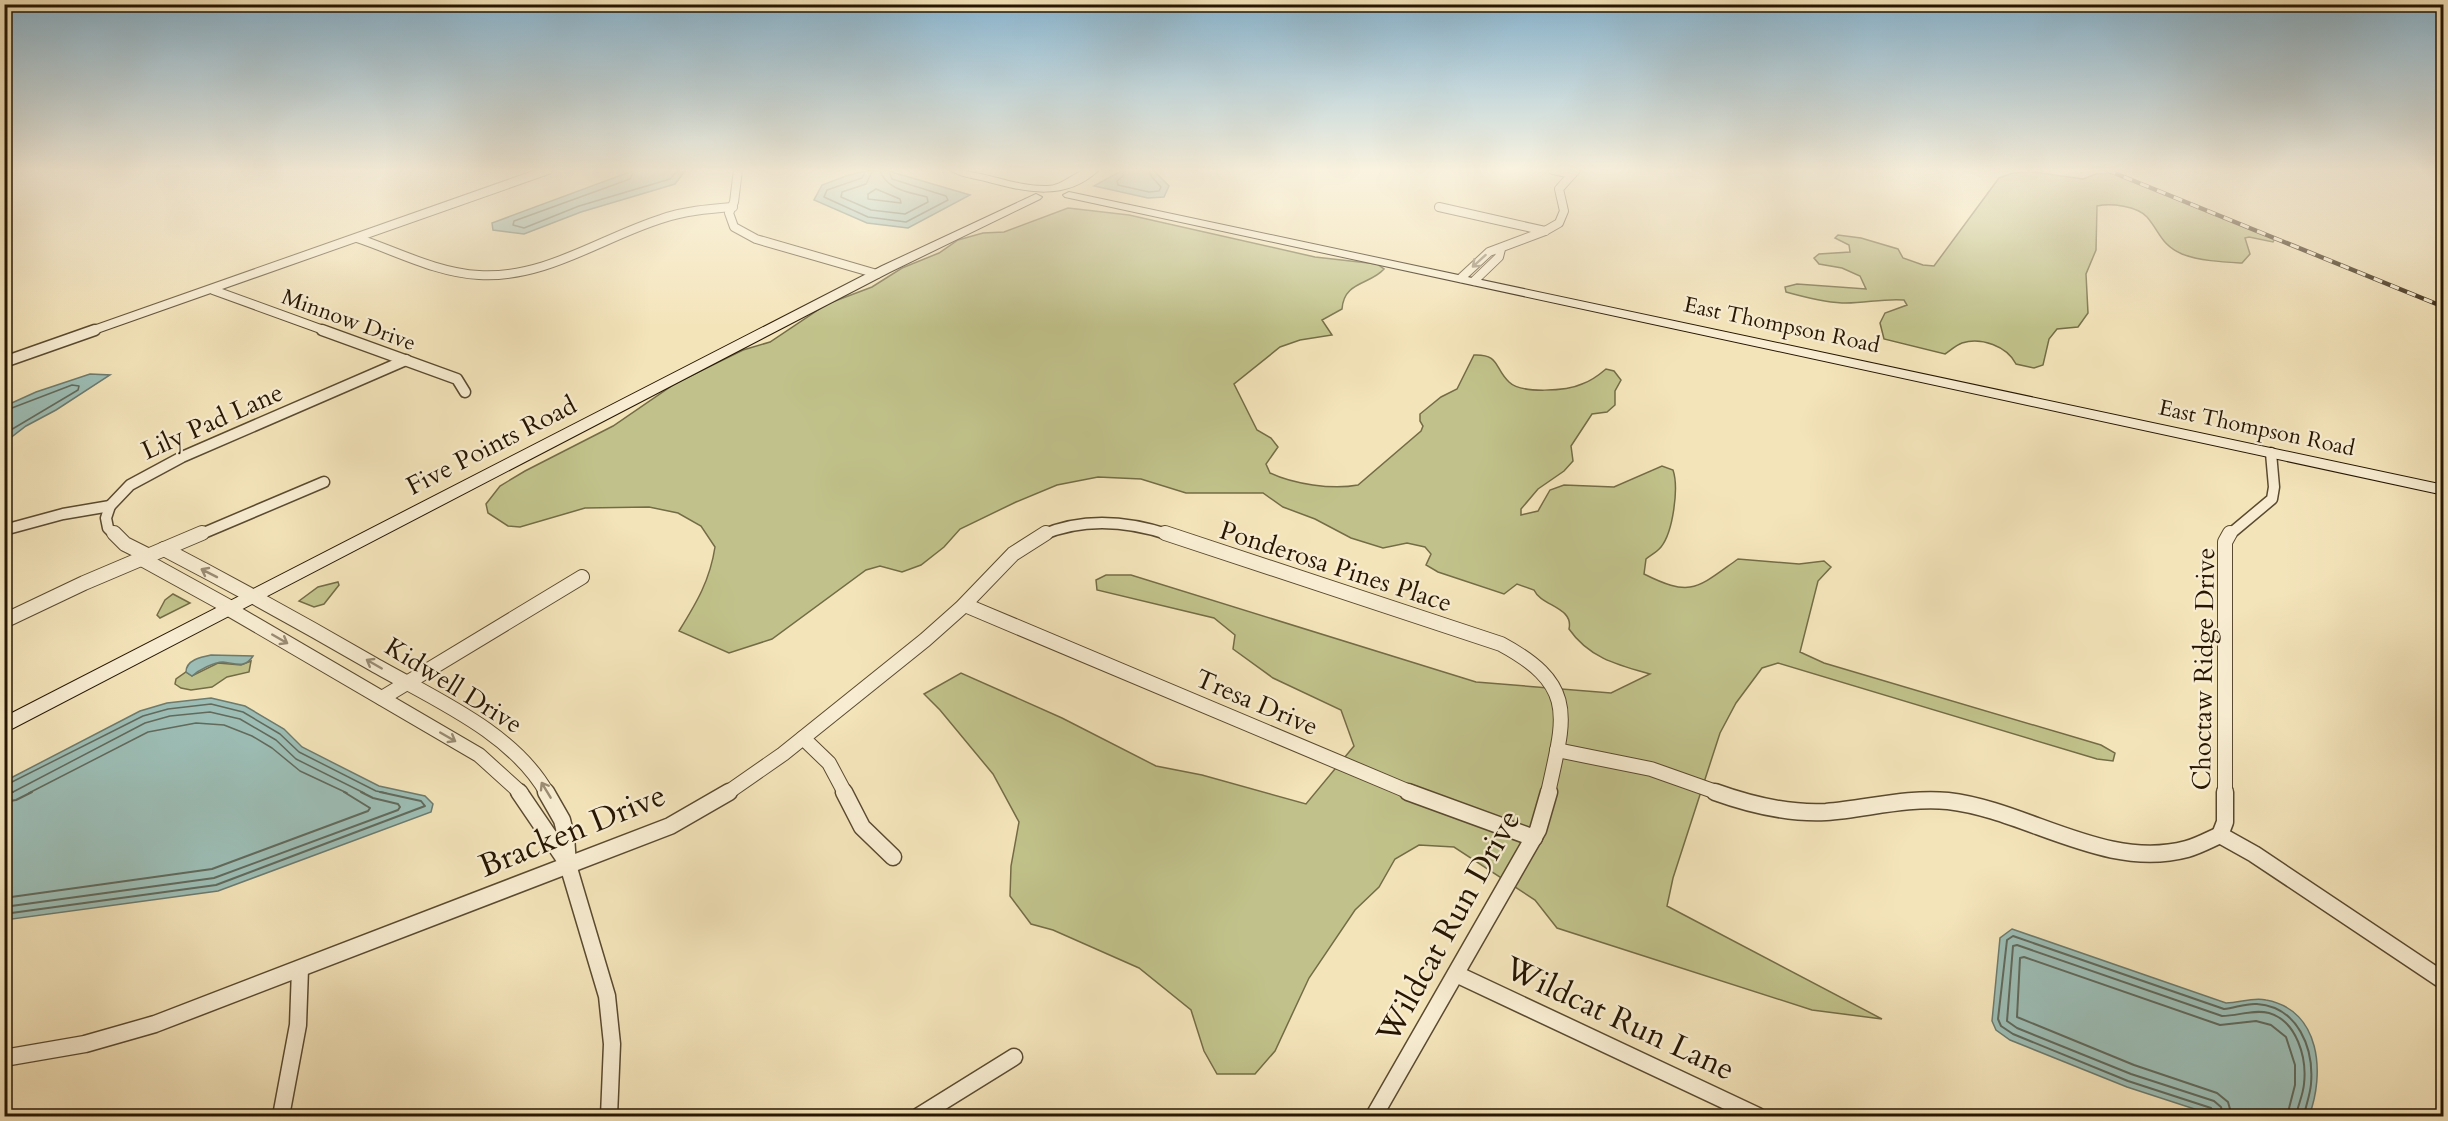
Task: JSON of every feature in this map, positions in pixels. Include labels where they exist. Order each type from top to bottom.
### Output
[{"type":"main road","name":"Five Points Road","points":[[4,726],[881,271],[983,222]]},
{"type":"main road","name":"East Thompson Road","points":[[1198,222],[2444,490]]},
{"type":"street","points":[[4,362],[401,222]]},
{"type":"street","points":[[357,238],[466,274],[504,276],[542,267],[652,222]]},
{"type":"street","points":[[731,222],[742,232],[818,257],[881,271]]},
{"type":"street","points":[[744,222],[755,231],[881,271]]},
{"type":"street","points":[[1507,222],[1545,231]]},
{"type":"street","points":[[1467,279],[1489,252],[1545,231],[1558,222]]},
{"type":"street","points":[[1467,279],[1499,257],[1501,249]]},
{"type":"street","points":[[818,257],[827,252]]},
{"type":"street","name":"Minnow Drive","points":[[213,290],[457,379],[465,392]]},
{"type":"street","name":"Lily Pad Lane","points":[[110,506],[130,485],[161,466],[406,360]]},
{"type":"street","name":"Choctaw Ridge Drive","points":[[2220,835],[2225,822],[2225,542],[2236,525],[2270,504],[2274,493],[2271,453]]},
{"type":"street","points":[[4,621],[145,557],[324,482]]},
{"type":"street","points":[[4,530],[63,514],[110,506],[106,518],[108,528],[125,544],[230,609]]},
{"type":"street","name":"Ponderosa Pines Place","points":[[1088,523],[1118,522],[1143,526],[1491,640],[1529,659],[1554,687]]},
{"type":"street","name":"Bracken Drive","points":[[4,1058],[85,1044],[120,1035],[300,969],[691,815],[731,792],[803,738],[964,605],[1027,543],[1053,530],[1088,523]]},
{"type":"street","points":[[164,549],[255,596]]},
{"type":"street","points":[[382,698],[582,576]]},
{"type":"street","name":"Kidwell Drive","points":[[255,596],[492,734],[529,765],[541,782],[562,820],[566,836],[568,865],[609,1011],[612,1044],[609,1116]]},
{"type":"street","name":"Tresa Drive","points":[[964,605],[1416,795],[1534,838]]},
{"type":"street","name":"Kidwell Drive","points":[[230,609],[479,755],[511,781],[535,812],[554,846],[568,865]]},
{"type":"street","name":"Wildcat Run Drive","points":[[1374,1116],[1534,838],[1547,803],[1557,750],[1562,709],[1554,687]]},
{"type":"street","points":[[803,738],[828,763],[862,827],[893,857]]},
{"type":"street","points":[[1557,750],[1662,772],[1751,804],[1783,811],[1810,813],[1916,801],[1948,801],[1978,807],[2097,845],[2136,853],[2169,854],[2190,849],[2220,835],[2254,854],[2444,981]]},
{"type":"street","points":[[281,1116],[294,1064],[300,1020],[300,969]]},
{"type":"street","name":"Wildcat Run Lane","points":[[1456,974],[1758,1116]]},
{"type":"street","points":[[919,1116],[1014,1057]]},
{"type":"green space","points":[[1030,222],[1161,222],[1315,257],[1377,264],[1384,269],[1352,288],[1347,293],[1342,309],[1322,320],[1332,335],[1300,340],[1280,347],[1234,384],[1257,430],[1271,438],[1278,447],[1266,464],[1270,473],[1290,480],[1337,487],[1358,485],[1421,431],[1423,426],[1420,414],[1441,397],[1457,389],[1474,355],[1493,359],[1509,382],[1515,386],[1533,390],[1555,390],[1575,386],[1592,380],[1606,369],[1614,371],[1621,380],[1615,391],[1615,405],[1607,412],[1592,414],[1571,446],[1573,461],[1564,471],[1538,489],[1521,509],[1521,515],[1538,511],[1550,490],[1564,485],[1614,487],[1662,466],[1673,470],[1675,498],[1672,521],[1661,547],[1646,559],[1644,574],[1673,586],[1684,587],[1703,583],[1738,559],[1799,564],[1824,561],[1831,567],[1818,581],[1800,652],[1824,663],[2101,745],[2115,753],[2113,761],[2097,759],[1778,663],[1762,668],[1736,703],[1720,733],[1673,878],[1667,906],[1882,1019],[1812,1010],[1557,928],[1535,900],[1454,847],[1419,845],[1395,859],[1379,887],[1355,910],[1309,978],[1275,1051],[1255,1074],[1217,1074],[1204,1051],[1191,1010],[1139,968],[1053,930],[1031,924],[1010,896],[1011,866],[1019,822],[993,774],[924,694],[961,673],[1062,718],[1156,766],[1202,775],[1306,804],[1354,746],[1341,710],[1273,678],[1233,649],[1235,635],[1214,618],[1097,590],[1096,580],[1106,575],[1131,575],[1476,682],[1611,693],[1650,674],[1595,654],[1569,629],[1567,616],[1543,600],[1534,590],[1517,584],[1504,594],[1438,572],[1426,565],[1431,554],[1425,547],[1407,543],[1383,548],[1351,538],[1315,519],[1283,507],[1263,493],[1186,493],[1141,479],[1098,477],[1057,485],[960,529],[944,547],[921,565],[902,572],[880,566],[866,570],[772,639],[729,653],[679,631],[702,590],[713,559],[715,547],[701,526],[678,513],[649,507],[585,508],[520,527],[508,526],[488,513],[486,504],[500,486],[613,426],[676,383],[743,350],[770,342],[827,304],[872,287],[902,268],[939,253],[958,240],[983,233],[1004,232]]},
{"type":"green space","points":[[1966,222],[2097,222],[2096,250],[2086,274],[2088,313],[2078,327],[2057,329],[2049,339],[2043,365],[2034,368],[2016,364],[2006,352],[1985,342],[1962,343],[1945,354],[1884,339],[1880,323],[1885,313],[1907,305],[1904,300],[1842,303],[1786,292],[1785,287],[1797,284],[1866,289],[1860,276],[1842,268],[1819,264],[1814,258],[1819,254],[1850,252],[1849,245],[1835,238],[1838,235],[1861,238],[1898,249],[1903,258],[1934,266]]},
{"type":"green space","points":[[2151,222],[2236,222],[2275,238],[2273,242],[2245,238],[2250,254],[2242,263],[2204,260],[2182,254],[2170,247]]},
{"type":"green space","points":[[338,582],[339,585],[324,604],[314,607],[299,601],[318,587]]},
{"type":"green space","points":[[173,594],[190,603],[160,618],[157,615],[165,600]]},
{"type":"green space","points":[[251,661],[249,672],[227,677],[212,687],[191,690],[175,684],[176,679],[186,672],[192,676],[218,663],[241,665]]},
{"type":"water","points":[[554,222],[524,234],[493,230],[492,223]]},
{"type":"water","points":[[865,222],[919,222],[908,228]]},
{"type":"water","points":[[90,374],[110,375],[56,410],[26,426],[5,442],[5,406],[36,392]]},
{"type":"water","points":[[211,655],[253,656],[243,664],[219,662],[192,676],[186,672],[191,662]]},
{"type":"water","points":[[211,698],[245,706],[284,729],[302,747],[379,786],[425,796],[433,804],[431,812],[218,891],[5,920],[5,781],[140,711],[167,703]]},
{"type":"water","points":[[2012,929],[2226,1003],[2261,999],[2284,1006],[2298,1016],[2308,1030],[2314,1046],[2317,1082],[2309,1116],[2216,1116],[2127,1087],[2010,1040],[1996,1030],[1992,1021],[2000,938]]},
{"type":"railway","points":[[2236,222],[2444,307]]}]
